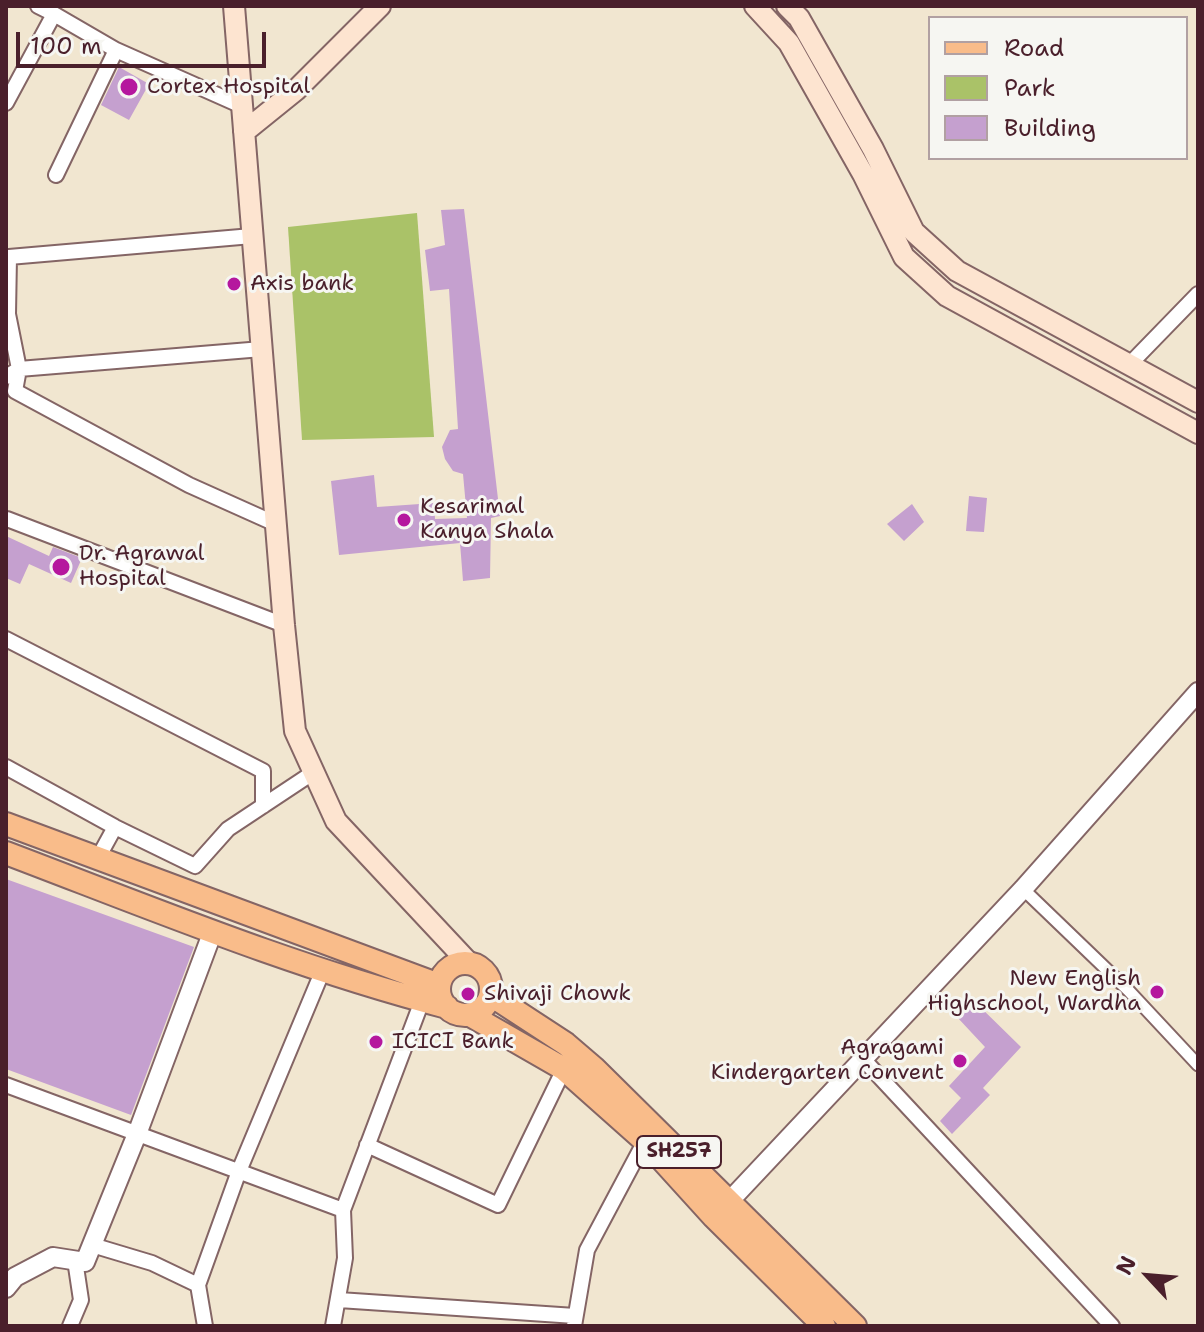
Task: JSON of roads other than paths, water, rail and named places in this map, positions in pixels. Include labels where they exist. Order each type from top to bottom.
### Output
[{"type":"main road","points":[[6,824],[427,986],[447,1007],[461,1015],[470,1015],[485,1006],[491,995],[488,975],[462,956],[336,821],[295,731],[234,6]]},
{"type":"main road","points":[[244,132],[296,90],[380,6]]},
{"type":"main road","points":[[755,6],[789,43],[863,174],[904,257],[947,296],[1198,433]]},
{"type":"main road","points":[[787,6],[799,18],[873,149],[914,232],[957,271],[1198,402]]},
{"type":"main road","points":[[6,853],[323,970],[427,986]]},
{"type":"main road","points":[[427,986],[446,963],[462,956]]},
{"type":"main road","name":"SH257","points":[[491,995],[566,1044],[594,1068],[824,1326]]},
{"type":"main road","name":"SH257","points":[[470,1015],[564,1069],[855,1326]]},
{"type":"street","points":[[38,6],[116,50],[242,106]]},
{"type":"street","points":[[6,103],[54,14]]},
{"type":"street","points":[[56,175],[116,50]]},
{"type":"street","points":[[252,236],[8,250],[11,389],[189,485],[276,524]]},
{"type":"street","points":[[1129,365],[1198,294]]},
{"type":"street","points":[[12,373],[262,349]]},
{"type":"street","points":[[6,519],[284,625]]},
{"type":"street","points":[[6,639],[263,771],[263,806]]},
{"type":"street","points":[[722,1209],[1023,889],[1198,692]]},
{"type":"street","points":[[6,767],[115,827],[195,866]]},
{"type":"street","points":[[187,892],[195,866],[228,829],[314,772]]},
{"type":"street","points":[[98,858],[115,827]]},
{"type":"street","points":[[1023,889],[1128,990],[1198,1065]]},
{"type":"street","points":[[6,1288],[15,1277],[53,1257],[85,1262],[213,931]]},
{"type":"street","points":[[205,1326],[198,1285],[239,1171],[323,970]]},
{"type":"street","points":[[333,1326],[345,1258],[343,1210],[427,986]]},
{"type":"street","points":[[863,1059],[1112,1326]]},
{"type":"street","points":[[367,1145],[498,1205],[564,1069]]},
{"type":"street","points":[[7,1090],[343,1210]]},
{"type":"street","points":[[339,1300],[575,1321],[587,1250],[645,1141]]},
{"type":"street","points":[[92,1245],[152,1263],[198,1285]]},
{"type":"street","points":[[70,1326],[81,1300],[75,1260]]},
{"type":"place","name":"Cortex Hospital","points":[[129,87]]},
{"type":"place","name":"Axis bank","points":[[234,284]]},
{"type":"place","name":"Kesarimal Kanya Shala","points":[[404,520]]},
{"type":"place","name":"Dr. Agrawal Hospital","points":[[61,567]]},
{"type":"place","name":"New English Highschool, Wardha","points":[[1157,992]]},
{"type":"place","name":"Shivaji Chowk","points":[[468,994]]},
{"type":"place","name":"ICICI Bank","points":[[376,1042]]},
{"type":"place","name":"Agragami Kindergarten Convent","points":[[960,1061]]}]
